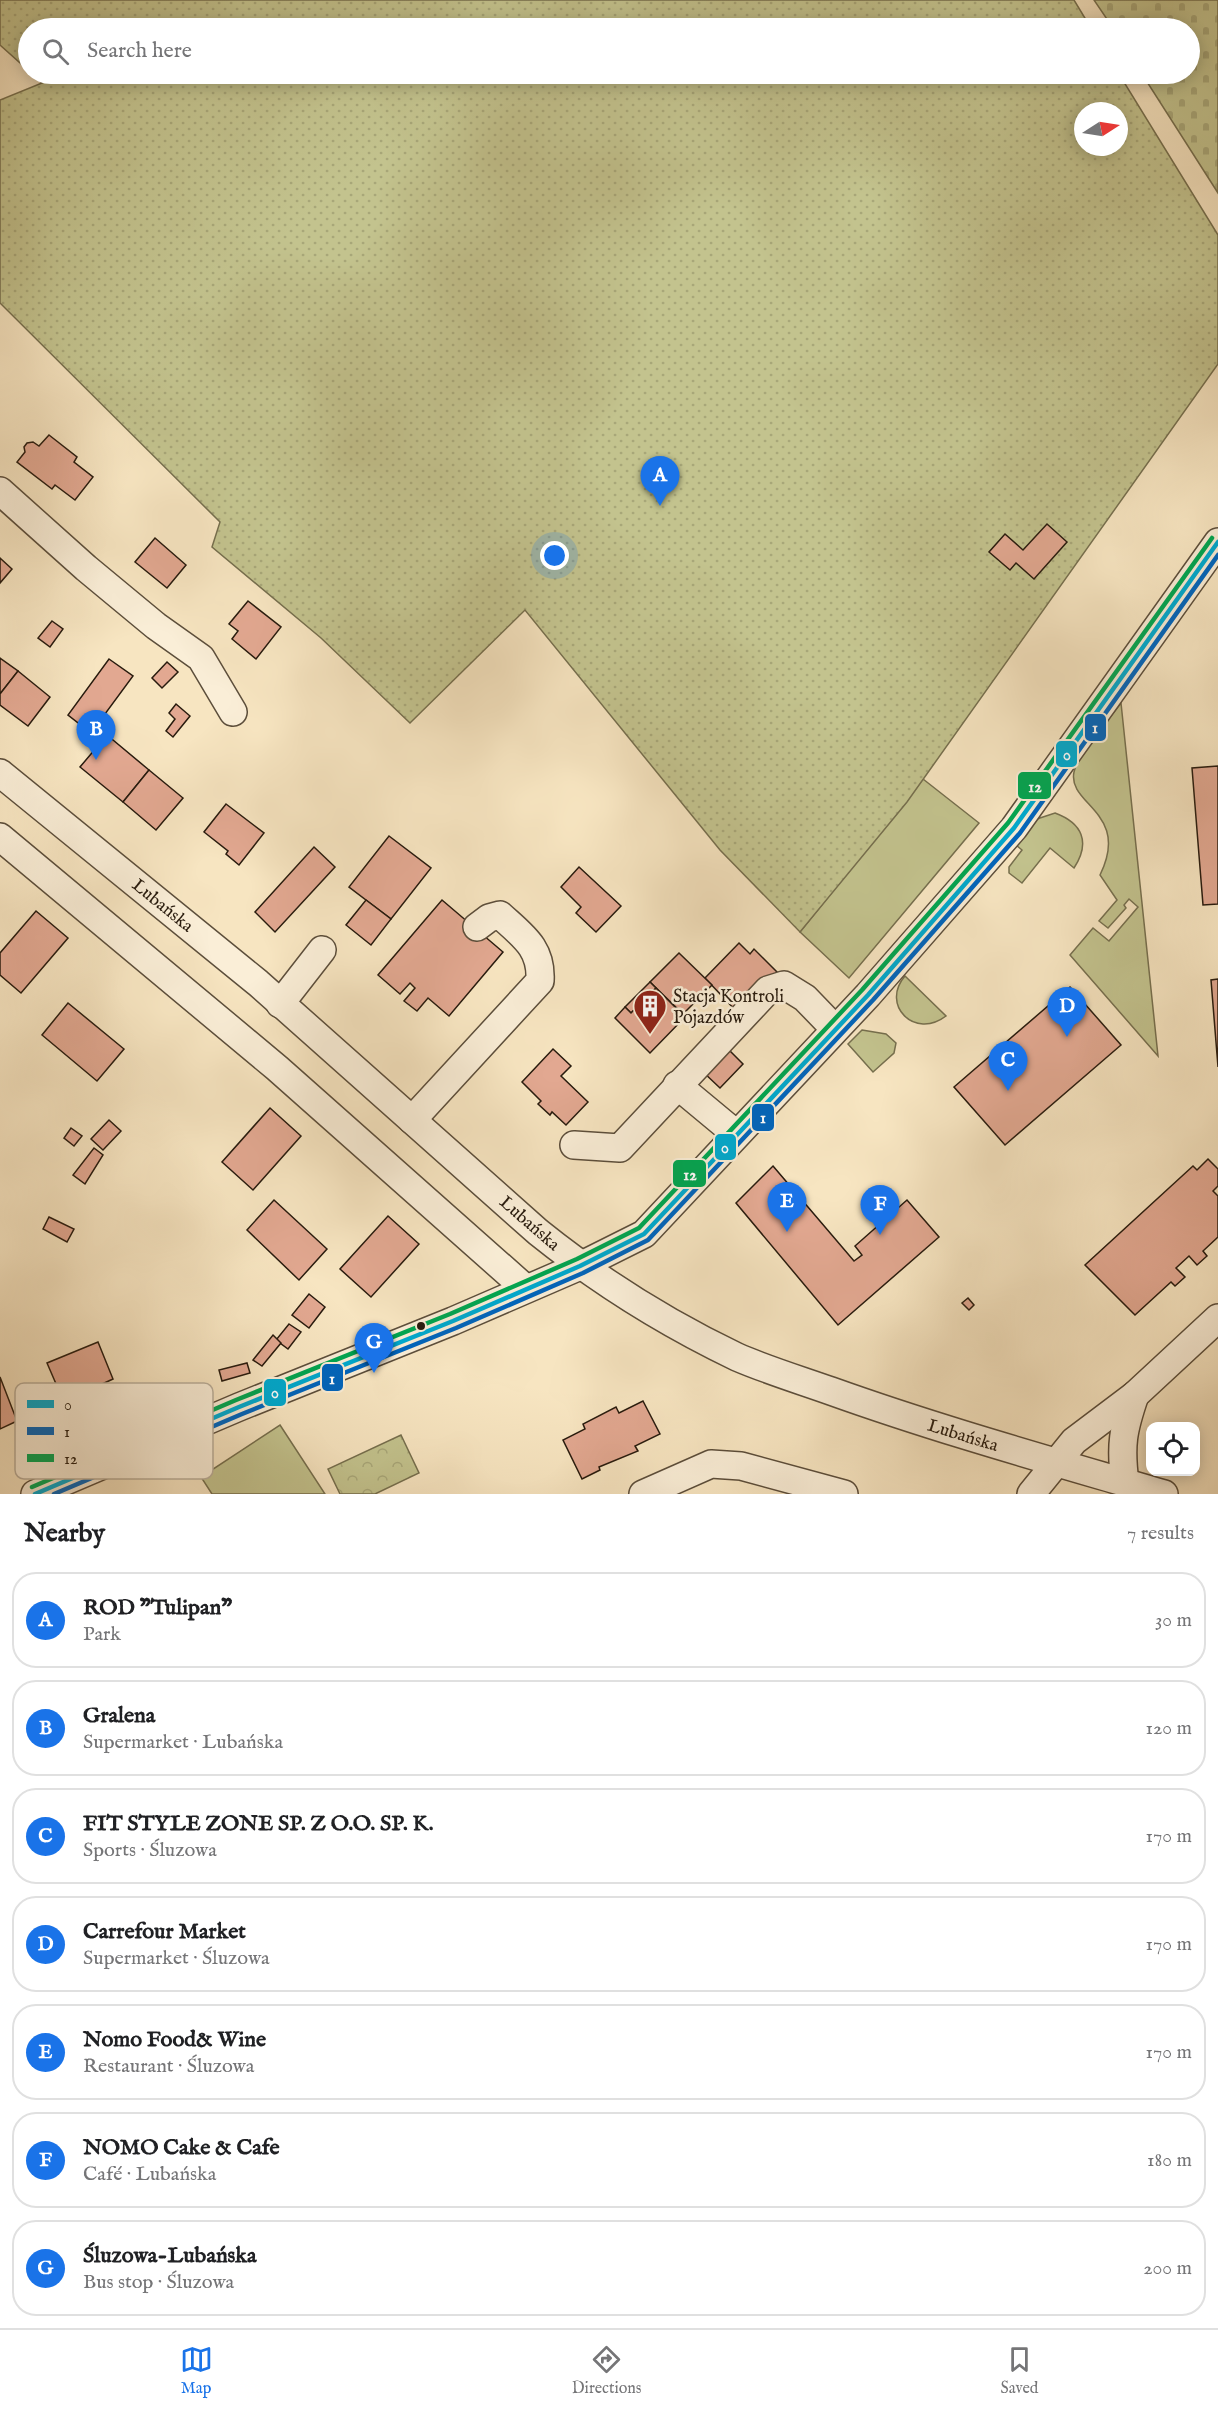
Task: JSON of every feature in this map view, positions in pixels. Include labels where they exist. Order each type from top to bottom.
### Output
[{"type":"street","points":[[0,491],[86,568],[156,626],[201,658],[233,712]]},
{"type":"street","points":[[213,1418],[453,1321],[580,1266],[644,1234],[835,1029],[1014,828],[1218,542]]},
{"type":"street","name":"Lubańska","points":[[0,773],[181,919],[538,1232],[580,1266],[666,1320],[739,1358],[901,1416],[1164,1494]]},
{"type":"street","points":[[0,837],[277,1068],[525,1288]]},
{"type":"street","points":[[412,1120],[540,981],[541,965],[538,955],[528,941],[500,915],[489,918],[477,927]]},
{"type":"street","points":[[280,1004],[322,950]]},
{"type":"street","points":[[574,1145],[620,1148],[677,1084],[768,990],[784,985],[805,998],[835,1029]]},
{"type":"street","points":[[677,1084],[736,1134]]},
{"type":"street","points":[[1031,1494],[1074,1441],[1135,1395],[1218,1318]]},
{"type":"street","points":[[1125,1483],[1121,1449],[1125,1423],[1135,1395]]},
{"type":"street","points":[[643,1494],[711,1464],[741,1466],[844,1494]]},
{"type":"street","points":[[40,1493],[72,1479]]},
{"type":"green space","points":[[0,0],[1074,0],[1085,18],[18,18],[18,61],[0,45]]},
{"type":"green space","points":[[1094,0],[1218,0],[1218,193],[1148,84],[1200,84],[1200,18],[1106,18]]},
{"type":"green space","points":[[40,84],[1125,84],[1218,235],[1218,364],[907,802],[800,932],[720,850],[525,610],[410,723],[321,638],[212,547],[220,522],[0,303],[0,100]]},
{"type":"green space","points":[[1121,703],[1158,1056],[1070,955],[1093,928],[1109,941],[1138,907],[1129,899],[1124,905],[1126,908],[1108,928],[1099,921],[1117,900],[1100,875],[1107,854],[1108,837],[1104,823],[1079,793],[1074,783],[1074,772],[1081,755]]},
{"type":"green space","points":[[923,779],[979,823],[849,978],[800,932]]},
{"type":"green space","points":[[1055,813],[1072,822],[1081,834],[1083,842],[1079,859],[1074,868],[1050,848],[1022,883],[1009,873],[1009,867],[1022,850],[1016,845],[1037,819]]},
{"type":"green space","points":[[905,976],[946,1016],[923,1024],[913,1022],[904,1016],[896,998],[898,987]]},
{"type":"green space","points":[[862,1030],[886,1034],[896,1043],[894,1053],[873,1072],[848,1044]]},
{"type":"green space","points":[[280,1425],[325,1494],[212,1494],[202,1479],[213,1479],[213,1469]]},
{"type":"green space","points":[[401,1435],[419,1473],[375,1494],[340,1494],[328,1469]]},
{"type":"building","points":[[49,435],[77,457],[74,462],[93,477],[75,500],[55,485],[52,489],[17,462],[25,452],[24,447],[27,443],[33,442],[39,446]]},
{"type":"building","points":[[1047,524],[1067,542],[1034,579],[1016,563],[1010,570],[989,552],[1005,534],[1023,550]]},
{"type":"building","points":[[155,538],[186,565],[167,588],[135,562]]},
{"type":"building","points":[[0,558],[12,569],[0,583]]},
{"type":"building","points":[[248,601],[281,627],[256,659],[232,639],[238,631],[229,624]]},
{"type":"building","points":[[52,621],[63,629],[50,647],[38,638]]},
{"type":"building","points":[[0,658],[18,671],[0,694]]},
{"type":"building","points":[[109,659],[133,676],[91,733],[68,715]]},
{"type":"building","points":[[167,662],[178,672],[162,688],[152,678]]},
{"type":"building","points":[[18,671],[50,697],[28,726],[0,705],[0,694]]},
{"type":"building","points":[[176,704],[190,716],[173,737],[166,731],[175,719],[169,713]]},
{"type":"building","points":[[107,735],[149,770],[123,802],[80,767]]},
{"type":"building","points":[[1218,766],[1218,904],[1203,905],[1192,768]]},
{"type":"building","points":[[149,770],[183,798],[156,830],[123,802]]},
{"type":"building","points":[[226,804],[264,833],[239,865],[226,854],[228,851],[204,832]]},
{"type":"building","points":[[389,836],[431,868],[391,919],[349,887]]},
{"type":"building","points":[[314,847],[335,867],[275,932],[255,912]]},
{"type":"building","points":[[579,867],[621,906],[596,932],[576,913],[581,907],[561,887]]},
{"type":"building","points":[[366,900],[391,919],[371,945],[346,925]]},
{"type":"building","points":[[442,900],[503,952],[449,1016],[428,998],[417,1011],[404,1001],[415,988],[410,983],[400,994],[378,975]]},
{"type":"building","points":[[36,911],[68,938],[21,993],[0,975],[0,953]]},
{"type":"building","points":[[739,943],[750,954],[754,949],[777,972],[737,1012],[705,978]]},
{"type":"building","points":[[679,953],[712,985],[683,1014],[650,982]]},
{"type":"building","points":[[1218,979],[1218,1067],[1211,980]]},
{"type":"building","points":[[650,982],[656,988],[631,1013],[625,1007]]},
{"type":"building","points":[[1070,987],[1121,1045],[1005,1145],[954,1087]]},
{"type":"building","name":"Stacja Kontroli Pojazdów","points":[[656,988],[685,1017],[650,1053],[615,1018],[625,1007],[631,1013]]},
{"type":"building","points":[[68,1003],[124,1049],[97,1081],[42,1035]]},
{"type":"building","points":[[725,1046],[743,1064],[720,1088],[701,1070]]},
{"type":"building","points":[[553,1049],[571,1066],[561,1076],[588,1102],[566,1125],[552,1112],[550,1115],[538,1104],[541,1101],[522,1082]]},
{"type":"building","points":[[270,1108],[301,1136],[253,1190],[222,1162]]},
{"type":"building","points":[[109,1120],[121,1131],[103,1150],[91,1139]]},
{"type":"building","points":[[71,1128],[82,1136],[74,1146],[64,1138]]},
{"type":"building","points":[[94,1148],[103,1155],[85,1184],[73,1175]]},
{"type":"building","points":[[1208,1159],[1218,1169],[1218,1186],[1213,1191],[1218,1196],[1218,1237],[1203,1251],[1207,1256],[1197,1265],[1189,1256],[1176,1268],[1185,1277],[1175,1286],[1171,1282],[1135,1315],[1085,1265],[1193,1166],[1197,1170]]},
{"type":"building","points":[[773,1166],[854,1261],[862,1255],[855,1246],[907,1200],[939,1237],[838,1325],[736,1203]]},
{"type":"building","points":[[274,1200],[327,1249],[299,1280],[247,1230]]},
{"type":"building","points":[[388,1216],[419,1244],[371,1297],[340,1269]]},
{"type":"building","points":[[49,1217],[74,1229],[67,1242],[43,1229]]},
{"type":"building","points":[[309,1294],[325,1307],[309,1328],[292,1315]]},
{"type":"building","points":[[968,1298],[974,1305],[969,1310],[962,1303]]},
{"type":"building","points":[[289,1324],[301,1332],[288,1349],[276,1340]]},
{"type":"building","points":[[273,1335],[281,1343],[262,1366],[253,1360]]},
{"type":"building","points":[[98,1342],[113,1379],[104,1383],[56,1383],[47,1363]]},
{"type":"building","points":[[247,1363],[250,1373],[222,1381],[219,1370]]},
{"type":"building","points":[[0,1377],[15,1416],[15,1422],[0,1429]]},
{"type":"building","points":[[643,1401],[660,1434],[635,1446],[638,1451],[599,1467],[600,1470],[582,1479],[563,1440],[585,1429],[583,1424],[616,1407],[619,1413]]},
{"type":"transit line","name":"12","points":[[213,1410],[450,1314],[577,1259],[639,1228],[862,990],[1008,823],[1212,538]]},
{"type":"transit line","name":"0","points":[[213,1418],[453,1321],[580,1266],[644,1234],[868,995],[1014,828],[1218,542]]},
{"type":"transit line","name":"1","points":[[213,1426],[456,1328],[583,1273],[648,1240],[873,1000],[1020,833],[1218,555]]},
{"type":"transit line","name":"12","points":[[32,1487],[51,1479]]},
{"type":"transit line","name":"0","points":[[35,1494],[70,1479]]},
{"type":"transit line","name":"1","points":[[54,1494],[89,1479]]},
{"type":"place","name":"ROD \"Tulipan\"","points":[[660,506]]},
{"type":"place","name":"Gralena","points":[[96,760]]},
{"type":"place","name":"Stacja Kontroli Pojazdów","points":[[650,1035]]},
{"type":"place","name":"Carrefour Market","points":[[1067,1037]]},
{"type":"place","name":"FIT STYLE ZONE SP. Z O.O. SP. K.","points":[[1008,1091]]},
{"type":"place","name":"Nomo Food& Wine","points":[[787,1232]]},
{"type":"place","name":"NOMO Cake & Cafe","points":[[880,1235]]},
{"type":"place","name":"Śluzowa-Lubańska","points":[[374,1373]]}]
